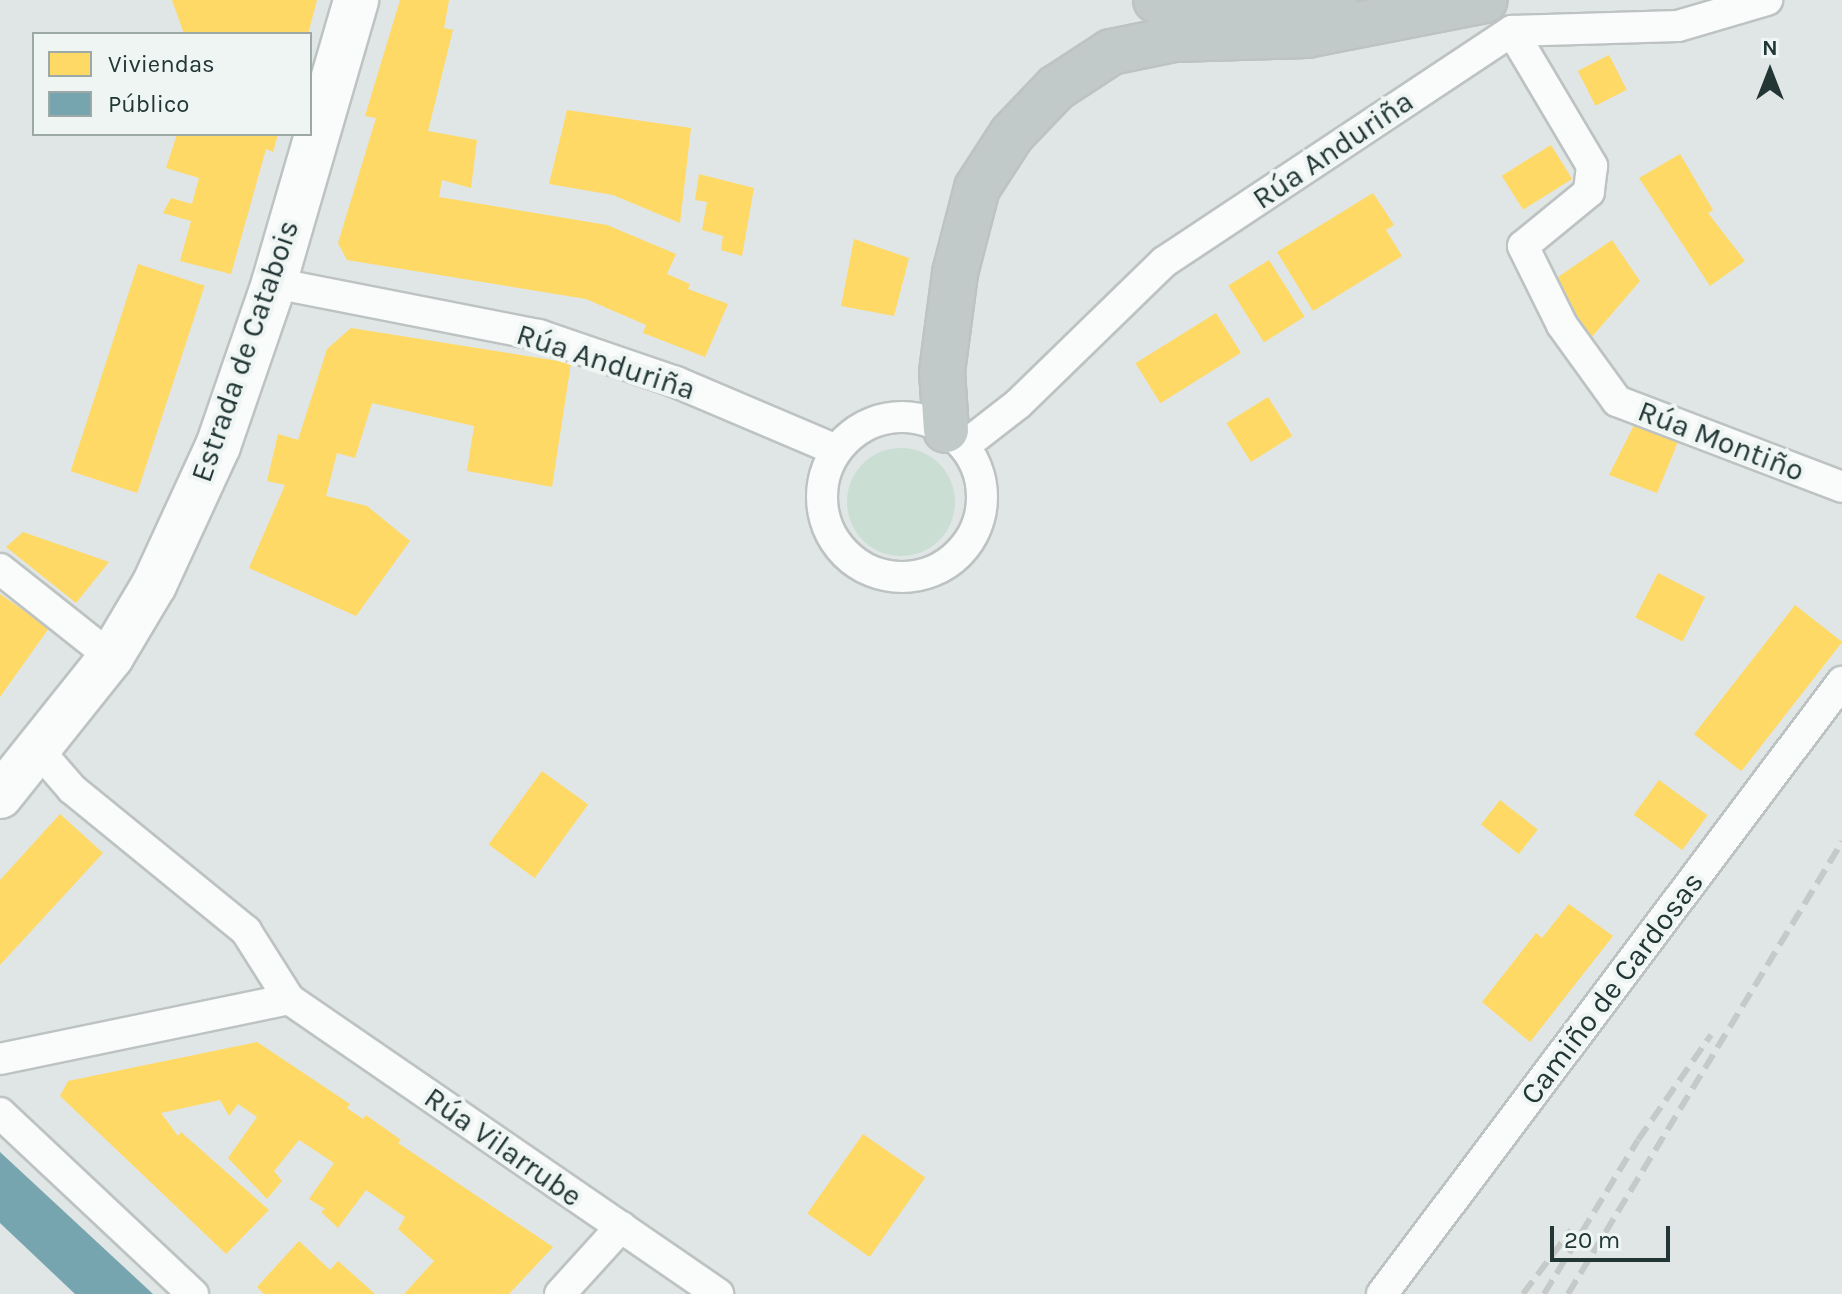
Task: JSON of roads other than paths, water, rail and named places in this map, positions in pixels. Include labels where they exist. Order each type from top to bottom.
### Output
[{"type":"highway","points":[[1156,0],[1242,6],[1335,0]]},
{"type":"highway","points":[[955,438],[942,372],[955,273],[977,188],[1012,134],[1056,88],[1111,52],[1162,42],[1307,35],[1498,16]]},
{"type":"main road","name":"Estrada de Catabois","points":[[0,796],[40,752],[111,657],[154,585],[218,446],[274,283],[356,0]]},
{"type":"street","points":[[1498,16],[1678,26],[1767,0]]},
{"type":"street","name":"Rúa Anduriña","points":[[955,438],[1018,404],[1164,262],[1498,16]]},
{"type":"street","name":"Rúa Montiño","points":[[1498,16],[1592,166],[1589,192],[1523,246],[1562,325],[1617,401],[1842,487]]},
{"type":"street","name":"Rúa Anduriña","points":[[274,283],[539,335],[676,382],[836,450]]},
{"type":"street","points":[[899,417],[924,419],[955,438],[977,466],[983,493],[979,521],[966,545],[946,565],[921,575],[893,577],[866,569],[843,553],[828,530],[821,503],[824,475],[836,450],[853,433],[899,417]]},
{"type":"street","points":[[0,569],[111,657]]},
{"type":"street","name":"Camiño de Cardosas","points":[[1382,1294],[1842,682]]},
{"type":"street","name":"Rúa Vilarrube","points":[[40,752],[72,789],[246,931],[289,999],[718,1294]]},
{"type":"street","points":[[0,1059],[289,999]]},
{"type":"street","points":[[0,1113],[193,1294]]},
{"type":"street","points":[[560,1294],[621,1227]]},
{"type":"railway","points":[[1568,1294],[1842,842]]},
{"type":"railway","points":[[1544,1294],[1638,1140],[1711,1035]]},
{"type":"railway","points":[[1523,1294],[1571,1230]]}]
